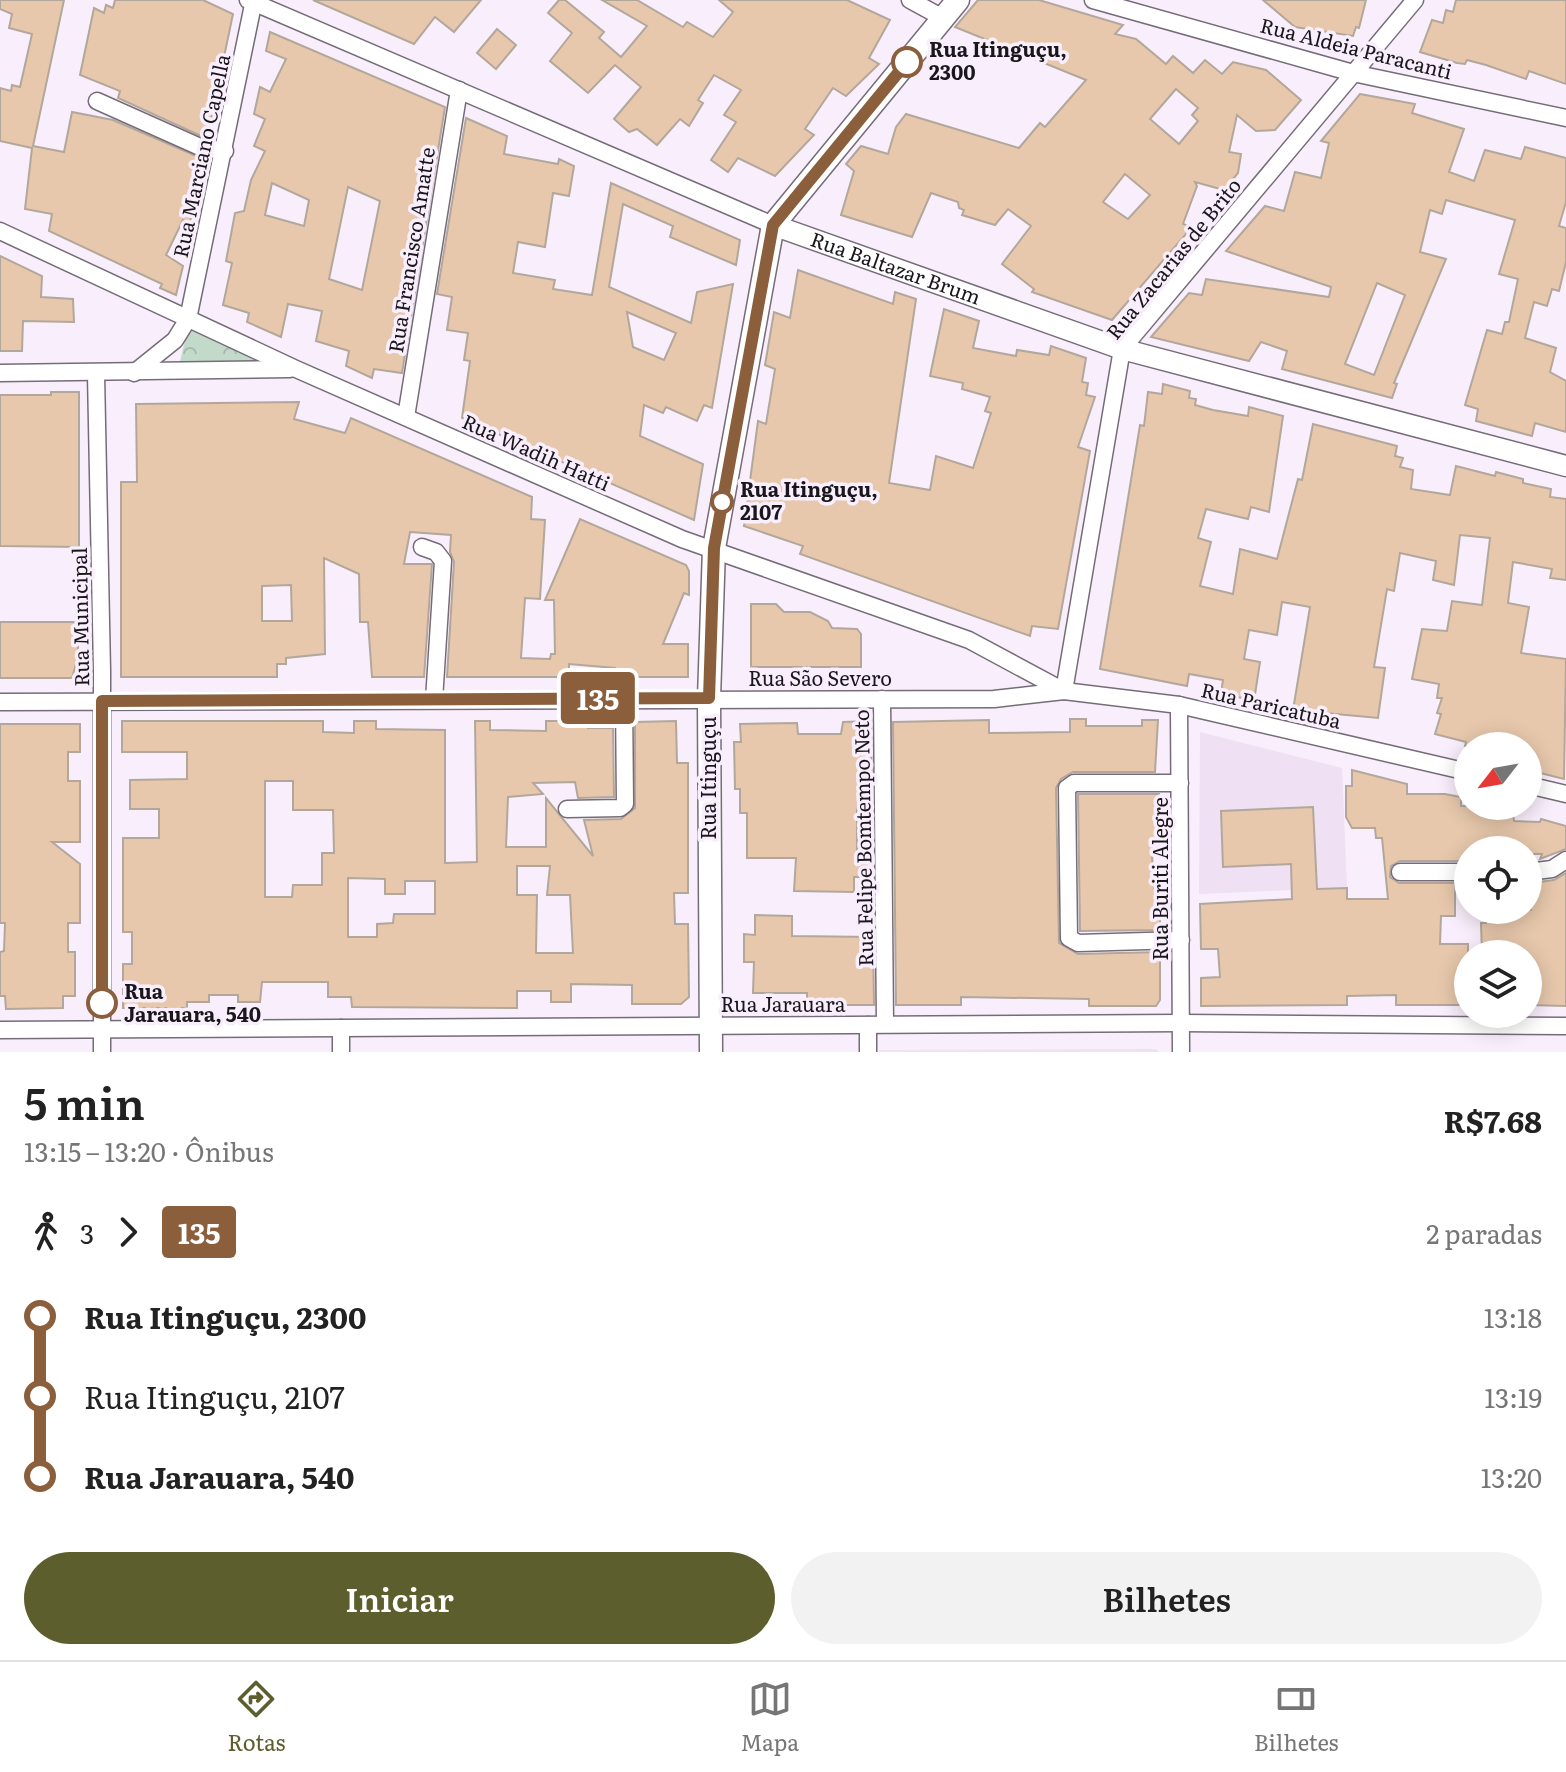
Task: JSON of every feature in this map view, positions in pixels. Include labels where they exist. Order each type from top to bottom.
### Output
[{"type":"main road","name":"Rua Itinguçu","points":[[711,1052],[709,698],[714,548],[773,225],[958,0]]},
{"type":"street","points":[[910,0],[943,18]]},
{"type":"street","name":"Rua Aldeia Paracanti","points":[[1093,0],[1353,73],[1566,118]]},
{"type":"street","name":"Rua Zacarias de Brito","points":[[1064,691],[1122,349],[1415,0]]},
{"type":"street","name":"Rua Baltazar Brum","points":[[252,1],[773,225],[1122,349],[1566,466]]},
{"type":"street","name":"Rua Marciano Capella","points":[[188,319],[225,151],[252,1]]},
{"type":"street","name":"Rua Francisco Amatte","points":[[406,417],[459,90]]},
{"type":"street","points":[[97,101],[200,147],[225,151]]},
{"type":"street","name":"Rua Wadih Hatti","points":[[0,231],[296,369],[682,539],[969,640],[1064,691]]},
{"type":"street","points":[[134,373],[175,340],[188,319]]},
{"type":"street","points":[[0,373],[296,369]]},
{"type":"street","name":"Rua Municipal","points":[[96,374],[102,701],[102,1052]]},
{"type":"street","points":[[422,547],[436,552],[443,561],[434,700]]},
{"type":"street","name":"Rua São Severo","points":[[0,702],[994,699],[1064,691]]},
{"type":"street","name":"Rua Paricatuba","points":[[1064,691],[1179,705],[1454,769]]},
{"type":"street","points":[[567,809],[620,808],[625,804],[624,698]]},
{"type":"street","name":"Rua Felipe Bomtempo Neto","points":[[882,699],[885,1024]]},
{"type":"street","name":"Rua Buriti Alegre","points":[[1179,705],[1181,1052]]},
{"type":"street","points":[[1180,783],[1069,785],[1069,938],[1078,943],[1181,940]]},
{"type":"street","points":[[1542,788],[1566,794]]},
{"type":"street","points":[[1542,870],[1552,869],[1566,860]]},
{"type":"street","points":[[1400,872],[1454,872]]},
{"type":"street","name":"Rua Jarauara","points":[[0,1030],[1181,1023],[1566,1026]]},
{"type":"street","points":[[868,1025],[868,1052]]},
{"type":"street","points":[[341,1028],[341,1052]]},
{"type":"shaded area","points":[[1200,732],[1342,768],[1347,888],[1199,894]]},
{"type":"shaded area","points":[[1156,1049],[1159,1052],[879,1052],[879,1050]]},
{"type":"green space","points":[[188,327],[258,361],[179,366]]},
{"type":"building","points":[[0,0],[64,0],[33,146],[64,152],[72,112],[113,120],[201,158],[190,224],[183,220],[166,255],[183,266],[176,295],[160,288],[162,284],[49,231],[52,214],[25,209],[32,148],[0,141],[0,88],[11,91],[12,85],[20,87],[32,34],[9,28],[12,14],[0,9]]},
{"type":"building","points":[[115,0],[203,0],[233,14],[211,119],[201,136],[118,98],[120,91],[80,75],[94,8],[104,13],[106,5],[113,8]]},
{"type":"building","points":[[313,0],[481,0],[454,32],[435,17],[414,44]]},
{"type":"building","points":[[559,0],[565,0],[604,32],[599,38],[621,57],[647,26],[602,0],[637,0],[683,27],[687,22],[713,37],[733,12],[719,0],[847,0],[890,20],[869,58],[879,64],[846,96],[833,88],[805,129],[814,135],[775,176],[738,158],[728,172],[711,160],[736,122],[724,115],[741,90],[714,75],[698,100],[703,103],[689,126],[680,119],[657,145],[637,129],[629,132],[614,119],[641,87],[615,65],[588,93],[550,61],[572,33],[548,13]]},
{"type":"building","points":[[978,0],[1039,0],[1123,25],[1115,34],[1136,39],[1166,64],[1173,56],[1193,73],[1205,60],[1222,74],[1233,62],[1266,70],[1301,100],[1275,130],[1256,131],[1237,115],[1229,152],[1241,154],[1238,173],[1224,190],[1195,182],[1197,186],[1183,224],[1192,227],[1112,320],[1032,292],[1034,289],[1002,264],[1031,226],[1008,209],[995,225],[962,215],[964,210],[959,208],[958,202],[931,193],[912,237],[841,215],[854,171],[846,164],[861,146],[888,154],[896,127],[906,114],[1019,148],[1040,123],[1045,127],[1086,80],[955,27]],"holes":[[[1176,89],[1198,108],[1192,115],[1198,121],[1179,144],[1150,119]],[[1125,174],[1150,195],[1128,219],[1103,202]]]},
{"type":"building","points":[[1263,0],[1366,0],[1359,28],[1356,27],[1353,36],[1295,27]]},
{"type":"building","points":[[1456,0],[1566,0],[1566,84],[1529,71],[1526,79],[1467,60],[1465,64],[1457,63],[1420,52],[1432,20],[1443,23],[1446,10],[1453,12]]},
{"type":"building","points":[[497,29],[516,45],[496,69],[477,53]]},
{"type":"building","points":[[270,32],[445,107],[402,373],[374,369],[372,378],[346,366],[349,351],[316,341],[322,311],[288,304],[281,337],[247,322],[249,313],[223,305],[232,263],[226,261],[235,213],[244,211],[251,180],[265,151],[254,146],[265,119],[254,114],[260,87],[270,92],[286,59],[266,51]],"holes":[[[272,183],[309,200],[304,226],[265,215]],[[348,187],[380,201],[362,290],[329,279]]]},
{"type":"building","points":[[1360,94],[1415,104],[1412,113],[1464,129],[1449,172],[1474,181],[1485,150],[1521,159],[1525,147],[1566,158],[1566,202],[1559,226],[1566,228],[1566,262],[1559,291],[1552,289],[1547,306],[1534,302],[1525,338],[1556,348],[1550,372],[1566,381],[1566,432],[1535,423],[1532,436],[1476,421],[1478,409],[1465,405],[1487,330],[1502,334],[1505,322],[1509,322],[1518,279],[1499,274],[1515,220],[1446,200],[1442,214],[1430,210],[1420,252],[1446,259],[1394,383],[1397,384],[1392,398],[1282,369],[1287,351],[1261,342],[1249,361],[1151,337],[1189,293],[1202,295],[1206,279],[1329,297],[1331,287],[1226,251],[1265,206],[1284,211],[1295,172],[1321,178],[1329,143],[1321,141]],"holes":[[[1377,283],[1405,295],[1374,375],[1345,364]]]},
{"type":"building","points":[[466,118],[507,136],[504,154],[558,164],[559,159],[574,166],[569,196],[553,193],[545,247],[518,242],[513,273],[555,280],[553,289],[592,295],[611,183],[740,240],[736,265],[670,237],[673,226],[623,204],[609,287],[691,323],[697,292],[733,284],[712,408],[704,405],[697,421],[666,407],[663,413],[644,405],[640,436],[703,464],[694,520],[462,418],[470,361],[464,360],[468,333],[447,330],[452,297],[437,294]],"holes":[[[627,312],[676,333],[664,360],[633,347]]]},
{"type":"building","points":[[0,256],[42,276],[41,297],[73,299],[74,322],[23,321],[22,351],[0,351]]},
{"type":"building","points":[[798,270],[893,304],[895,292],[916,299],[889,483],[930,490],[936,456],[973,468],[991,413],[985,411],[990,397],[962,389],[963,383],[930,376],[944,309],[979,321],[973,348],[1016,356],[1017,350],[1049,355],[1051,346],[1086,358],[1082,382],[1088,383],[1086,395],[1095,397],[1078,447],[1090,451],[1058,629],[1032,626],[1030,636],[800,554],[803,546],[744,526],[758,421],[766,424],[775,369],[765,365],[774,312],[790,318]]},
{"type":"building","points":[[1163,384],[1190,391],[1189,398],[1196,399],[1195,405],[1213,410],[1248,416],[1249,407],[1283,416],[1269,512],[1251,507],[1248,519],[1206,509],[1198,538],[1211,542],[1200,586],[1233,594],[1240,549],[1277,559],[1298,479],[1302,480],[1313,424],[1397,446],[1395,456],[1403,458],[1400,467],[1413,470],[1411,489],[1450,495],[1456,466],[1523,479],[1523,483],[1551,489],[1550,497],[1566,499],[1566,580],[1550,578],[1552,569],[1513,562],[1508,603],[1529,607],[1521,653],[1566,659],[1564,779],[1542,774],[1542,732],[1454,732],[1454,739],[1435,734],[1441,714],[1437,713],[1442,698],[1437,698],[1439,684],[1412,679],[1422,629],[1447,631],[1452,601],[1482,605],[1490,538],[1460,535],[1454,585],[1433,580],[1436,561],[1400,553],[1394,591],[1387,589],[1374,667],[1385,668],[1378,718],[1293,710],[1310,607],[1282,602],[1277,635],[1249,630],[1244,659],[1260,662],[1254,701],[1221,693],[1223,680],[1189,674],[1187,686],[1100,669],[1140,425],[1144,426],[1148,392],[1162,394]]},
{"type":"building","points":[[51,392],[79,392],[79,547],[0,546],[0,395],[51,395]]},
{"type":"building","points":[[299,402],[294,419],[345,433],[351,418],[532,497],[531,519],[545,520],[540,599],[525,598],[521,658],[550,659],[551,654],[555,654],[554,600],[545,600],[580,519],[686,565],[689,595],[684,593],[663,644],[688,644],[688,677],[614,677],[615,668],[569,664],[569,677],[447,677],[454,562],[450,552],[451,535],[410,532],[404,564],[432,564],[424,677],[372,677],[368,622],[360,622],[359,574],[324,558],[325,654],[286,658],[286,664],[277,664],[277,677],[121,677],[121,482],[137,482],[136,404]],"holes":[[[291,585],[292,621],[262,621],[262,586]]]},
{"type":"building","points":[[751,604],[776,604],[784,612],[810,612],[828,621],[832,628],[857,629],[861,634],[861,667],[751,667]]},
{"type":"building","points":[[0,622],[78,622],[78,657],[72,678],[0,678]]},
{"type":"building","points":[[1070,719],[1086,719],[1086,726],[1142,726],[1142,720],[1158,720],[1155,772],[1073,772],[1061,779],[1056,788],[1059,943],[1078,954],[1160,952],[1160,1000],[1156,1006],[1089,1006],[1089,999],[961,997],[961,1005],[896,1005],[893,722],[989,720],[989,733],[1070,732]]},
{"type":"building","points":[[122,721],[323,721],[323,732],[354,733],[354,721],[376,721],[376,729],[445,730],[445,863],[477,862],[475,721],[490,721],[490,730],[546,731],[546,721],[588,721],[588,728],[613,728],[614,797],[578,798],[575,782],[533,783],[543,794],[508,797],[506,847],[546,847],[546,798],[593,856],[584,820],[621,819],[635,808],[635,722],[676,721],[677,763],[688,763],[688,893],[674,893],[675,924],[688,924],[689,997],[681,1004],[632,1004],[632,985],[571,984],[571,1002],[551,1002],[551,991],[517,991],[517,1008],[352,1007],[351,997],[328,997],[328,982],[262,982],[260,1002],[238,1002],[238,995],[209,995],[209,1002],[187,1002],[187,1008],[123,1008],[123,964],[132,964],[132,932],[123,932],[123,838],[159,838],[159,809],[130,809],[130,780],[187,779],[187,752],[122,752]],"holes":[[[265,781],[293,781],[293,810],[333,810],[334,853],[322,853],[322,885],[293,885],[292,897],[265,897]],[[517,866],[550,866],[547,895],[570,895],[573,953],[536,953],[537,895],[517,895]],[[348,878],[385,879],[385,894],[405,894],[405,881],[435,881],[435,914],[394,914],[393,923],[377,924],[377,937],[348,937]]]},
{"type":"building","points":[[871,721],[872,806],[857,806],[857,862],[872,862],[873,877],[854,877],[854,892],[794,891],[796,858],[747,858],[747,813],[740,813],[740,789],[735,789],[734,742],[741,742],[740,724],[797,723],[798,734],[841,734],[843,722]]},
{"type":"building","points":[[0,724],[80,724],[80,752],[68,752],[68,781],[80,781],[80,842],[52,842],[80,864],[80,923],[68,923],[68,952],[75,952],[75,996],[63,996],[63,1008],[6,1009],[5,996],[0,996],[0,952],[4,951],[5,923],[0,923]]},
{"type":"building","points":[[1352,770],[1407,784],[1407,794],[1454,796],[1454,820],[1540,822],[1542,819],[1566,826],[1566,849],[1542,858],[1542,836],[1454,836],[1454,861],[1400,861],[1391,866],[1390,877],[1399,883],[1454,883],[1454,916],[1441,916],[1440,944],[1454,944],[1454,1005],[1396,1005],[1396,995],[1347,996],[1347,1005],[1201,1006],[1201,978],[1220,977],[1218,949],[1201,949],[1200,904],[1292,899],[1291,864],[1223,867],[1221,811],[1313,807],[1317,889],[1347,888],[1347,899],[1388,899],[1382,838],[1376,838],[1375,828],[1352,828],[1346,817],[1346,786],[1352,786]]},
{"type":"building","points":[[1078,794],[1159,794],[1159,854],[1152,854],[1154,889],[1160,888],[1160,930],[1080,931]]},
{"type":"building","points":[[1566,873],[1566,1006],[1542,1005],[1542,940],[1482,940],[1481,924],[1542,924],[1542,882],[1554,880]]},
{"type":"building","points":[[755,915],[792,916],[792,936],[873,937],[874,1005],[807,1005],[807,993],[753,993],[754,962],[744,962],[744,934],[755,935]]},
{"type":"bus line","name":"135","points":[[102,1003],[102,701],[709,698],[714,548],[773,225],[907,62]]},
{"type":"place","name":"Rua Itinguçu, 2300","points":[[907,62]]},
{"type":"place","name":"Rua Itinguçu, 2107","points":[[722,502]]},
{"type":"place","name":"Rua Jarauara, 540","points":[[102,1003]]}]
